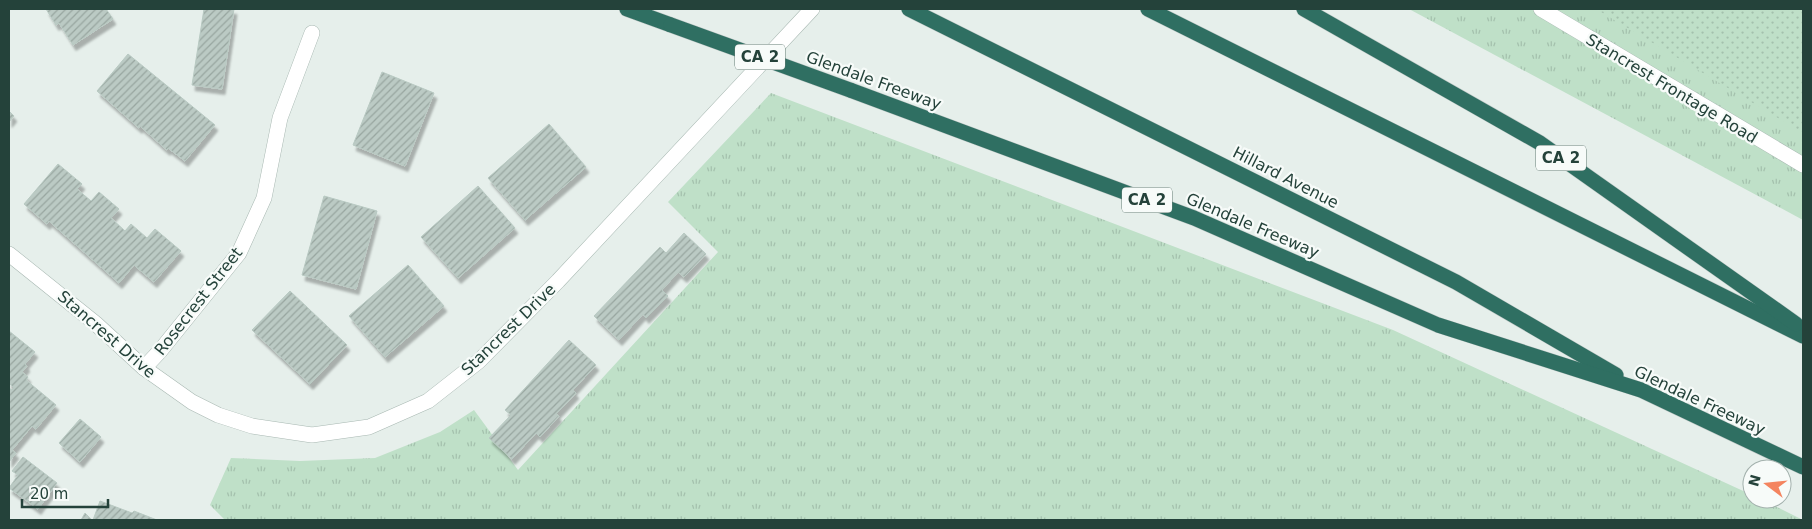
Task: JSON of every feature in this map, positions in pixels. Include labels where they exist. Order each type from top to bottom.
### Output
[{"type":"highway","name":"Glendale Freeway","points":[[627,9],[1194,218],[1438,325],[1641,390],[1803,467]]},
{"type":"highway","points":[[1148,9],[1803,336]]},
{"type":"highway","name":"CA 2","points":[[1304,9],[1540,143],[1803,330]]},
{"type":"highway","name":"Hillard Avenue","points":[[914,11],[1456,282],[1641,390]]},
{"type":"street","name":"Stancrest Drive","points":[[9,254],[95,323],[144,368],[192,402],[218,415],[252,426],[312,435],[370,427],[428,401],[479,360],[532,307],[812,9]]},
{"type":"street","name":"Stancrest Frontage Road","points":[[1541,9],[1803,165]]},
{"type":"street","name":"Rosecrest Street","points":[[144,368],[160,351],[239,253],[264,198],[280,118],[312,33]]},
{"type":"green space","points":[[1409,9],[1803,9],[1803,220]]},
{"type":"green space","points":[[1596,9],[1803,9],[1803,133]]},
{"type":"green space","points":[[771,93],[1393,330],[1742,490],[1742,509],[1781,509],[1803,520],[225,520],[210,505],[231,458],[300,461],[375,458],[440,432],[474,410],[518,470],[718,252],[668,202]]},
{"type":"building","points":[[46,9],[106,9],[113,19],[73,45],[59,23],[56,25]]},
{"type":"building","points":[[204,9],[234,9],[222,89],[192,85]]},
{"type":"building","points":[[128,54],[215,125],[185,161],[168,148],[167,150],[140,126],[139,128],[97,91]]},
{"type":"building","points":[[382,72],[434,93],[405,166],[353,145]]},
{"type":"building","points":[[9,111],[14,116],[9,122]]},
{"type":"building","points":[[549,124],[586,167],[525,220],[488,178]]},
{"type":"building","points":[[58,164],[82,184],[77,189],[91,201],[99,192],[119,209],[111,218],[125,231],[131,224],[147,238],[155,229],[181,251],[154,282],[134,265],[119,283],[49,221],[47,224],[24,204]]},
{"type":"building","points":[[478,186],[515,228],[458,278],[421,237]]},
{"type":"building","points":[[324,196],[377,211],[356,289],[302,275]]},
{"type":"building","points":[[684,233],[706,254],[684,277],[678,272],[662,290],[668,296],[646,318],[643,314],[619,340],[594,316],[660,247],[666,253]]},
{"type":"building","points":[[408,265],[444,306],[385,357],[349,316]]},
{"type":"building","points":[[290,291],[347,345],[310,384],[252,330]]},
{"type":"building","points":[[9,331],[35,352],[25,364],[27,366],[22,372],[28,377],[26,380],[56,405],[36,429],[32,426],[12,450],[16,453],[9,462],[9,388],[12,390],[14,388],[9,383]]},
{"type":"building","points":[[569,340],[596,365],[573,390],[576,393],[556,414],[559,416],[540,437],[536,433],[512,459],[489,438],[511,415],[505,410]]},
{"type":"building","points":[[80,419],[101,437],[80,462],[59,443]]},
{"type":"building","points":[[23,457],[57,483],[38,509],[9,488],[18,475],[12,471]]},
{"type":"building","points":[[100,501],[132,513],[134,511],[157,520],[93,520]]},
{"type":"building","points":[[85,513],[92,520],[81,520]]}]
